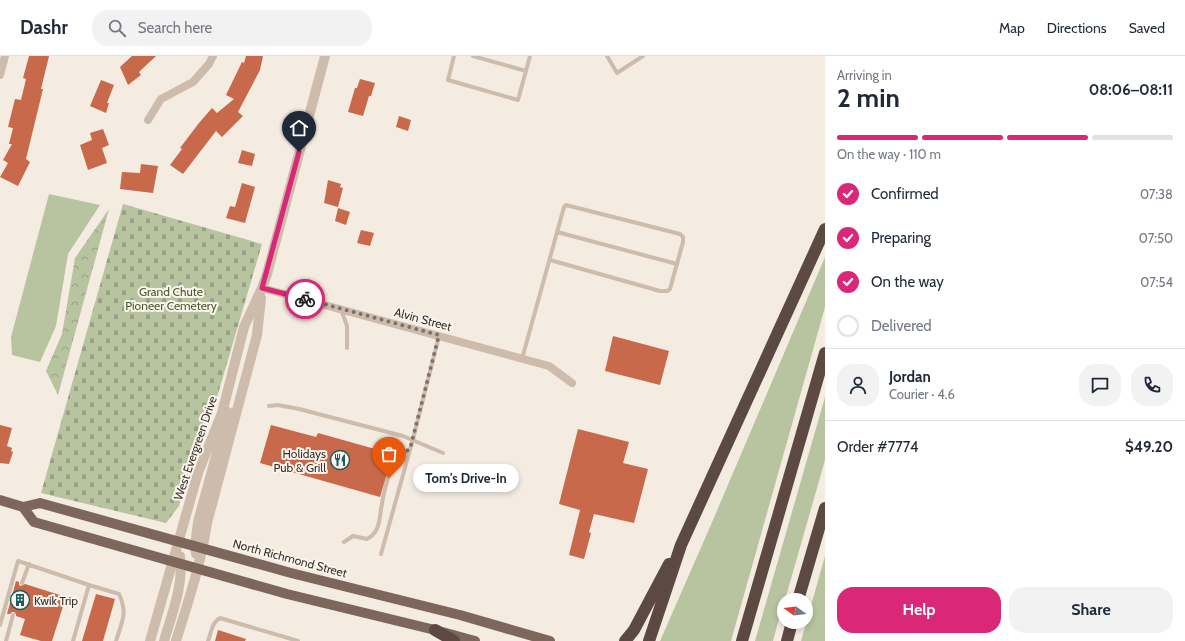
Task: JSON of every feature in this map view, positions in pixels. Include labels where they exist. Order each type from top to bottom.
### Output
[{"type":"highway","points":[[649,641],[682,545],[825,229]]},
{"type":"highway","points":[[742,641],[825,353]]},
{"type":"highway","points":[[800,593],[825,508]]},
{"type":"highway","points":[[625,641],[634,630],[669,564],[682,545]]},
{"type":"highway","points":[[787,641],[790,629]]},
{"type":"highway","points":[[435,630],[454,641]]},
{"type":"main road","name":"North Richmond Street","points":[[0,500],[23,507],[40,503],[312,579],[460,615],[550,641]]},
{"type":"main road","points":[[23,507],[34,522],[287,594],[475,641]]},
{"type":"street","points":[[0,75],[5,56]]},
{"type":"street","points":[[148,120],[161,99],[193,82],[209,64],[213,56]]},
{"type":"street","name":"West Evergreen Drive","points":[[176,641],[198,568],[199,547],[257,335],[262,288],[325,56]]},
{"type":"street","name":"West Evergreen Drive","points":[[150,641],[177,563],[178,542],[198,473],[222,413],[244,327],[262,288]]},
{"type":"street","name":"Alvin Street","points":[[262,288],[549,366],[572,383]]},
{"type":"street","points":[[199,547],[198,522],[232,396],[231,376]]},
{"type":"street","points":[[164,641],[180,587],[177,563]]},
{"type":"lane","points":[[454,56],[448,80],[518,100],[530,56]]},
{"type":"lane","points":[[473,56],[526,71]]},
{"type":"lane","points":[[607,56],[617,73],[643,56]]},
{"type":"lane","points":[[522,359],[557,232],[566,205],[673,232],[680,234],[683,237],[683,242],[670,289],[667,291],[660,291],[550,260]]},
{"type":"lane","points":[[557,232],[677,264]]},
{"type":"lane","points":[[341,309],[348,326],[347,348]]},
{"type":"lane","points":[[381,554],[413,440],[439,335]]},
{"type":"lane","points":[[269,406],[278,405],[299,409],[413,440],[443,453]]},
{"type":"lane","points":[[344,542],[353,536],[367,539],[374,534],[378,527],[382,504],[393,464],[398,456],[410,449]]},
{"type":"lane","points":[[0,625],[18,561],[119,594],[123,605],[124,615],[116,641]]},
{"type":"lane","points":[[22,583],[29,564]]},
{"type":"lane","points":[[73,641],[89,584]]},
{"type":"lane","points":[[6,641],[13,615]]},
{"type":"lane","points":[[208,641],[216,620],[220,618],[298,641]]},
{"type":"green space","points":[[49,194],[100,205],[68,254],[56,326],[40,362],[12,355],[11,337]]},
{"type":"green space","name":"Grand Chute Pioneer Cemetery","points":[[123,204],[262,244],[213,411],[193,458],[179,506],[166,523],[41,493]]},
{"type":"green space","points":[[109,209],[58,395],[46,371],[62,334],[75,258]]},
{"type":"green space","points":[[825,257],[825,307],[731,641],[660,641],[710,527]]},
{"type":"green space","points":[[825,397],[825,460],[787,593],[777,593],[777,626],[773,641],[755,641]]},
{"type":"green space","points":[[825,556],[825,641],[801,641],[804,629],[813,629],[813,598]]},
{"type":"building","points":[[29,56],[49,56],[41,89],[43,89],[26,159],[30,162],[18,186],[0,177],[8,163],[3,160],[12,144],[9,144],[13,128],[8,127],[15,99],[21,100],[26,79],[23,78]]},
{"type":"building","points":[[132,56],[156,56],[139,72],[141,75],[128,85],[120,67]]},
{"type":"building","points":[[246,56],[263,56],[260,70],[238,112],[243,116],[222,137],[216,131],[183,174],[170,165],[182,149],[180,148],[212,108],[217,113],[234,99],[226,95],[242,62],[244,63]]},
{"type":"building","points":[[360,79],[375,83],[363,116],[348,112],[355,88],[357,88]]},
{"type":"building","points":[[101,80],[114,85],[107,103],[109,103],[106,113],[90,106]]},
{"type":"building","points":[[399,116],[411,120],[408,131],[396,127]]},
{"type":"building","points":[[103,129],[109,145],[102,148],[107,163],[88,170],[80,145],[92,140],[90,133]]},
{"type":"building","points":[[242,150],[255,154],[252,166],[238,163]]},
{"type":"building","points":[[141,164],[158,166],[153,193],[120,189],[122,172],[140,173]]},
{"type":"building","points":[[328,180],[341,184],[340,187],[343,188],[338,207],[324,203]]},
{"type":"building","points":[[242,183],[255,187],[245,223],[226,218],[230,206],[235,207]]},
{"type":"building","points":[[338,208],[350,212],[346,225],[335,221]]},
{"type":"building","points":[[361,230],[374,233],[370,246],[357,243]]},
{"type":"building","points":[[613,336],[669,351],[660,385],[605,371]]},
{"type":"building","points":[[0,425],[12,428],[7,446],[12,448],[11,451],[13,452],[9,464],[0,463]]},
{"type":"building","points":[[271,425],[316,437],[318,433],[393,454],[380,497],[260,463]]},
{"type":"building","points":[[578,429],[629,442],[623,463],[648,469],[634,523],[594,514],[584,559],[569,555],[580,510],[559,504]]},
{"type":"building","name":"Kwik Trip","points":[[16,581],[19,582],[19,585],[21,586],[25,584],[66,597],[52,641],[41,641],[20,635],[25,619],[16,616],[14,612],[7,614]]},
{"type":"building","name":"Kwik Trip","points":[[96,594],[115,599],[103,641],[82,641]]},
{"type":"building","points":[[218,630],[246,639],[245,641],[215,641]]},
{"type":"way so far","points":[[305,299],[439,335],[410,449],[398,456],[393,464],[389,478]]},
{"type":"place","name":"Holidays Pub & Grill","points":[[340,460]]},
{"type":"place","name":"Tom's Drive-In","points":[[389,478]]},
{"type":"place","name":"Kwik Trip","points":[[20,600]]},
{"type":"route","points":[[299,152],[262,288],[305,299]]}]
